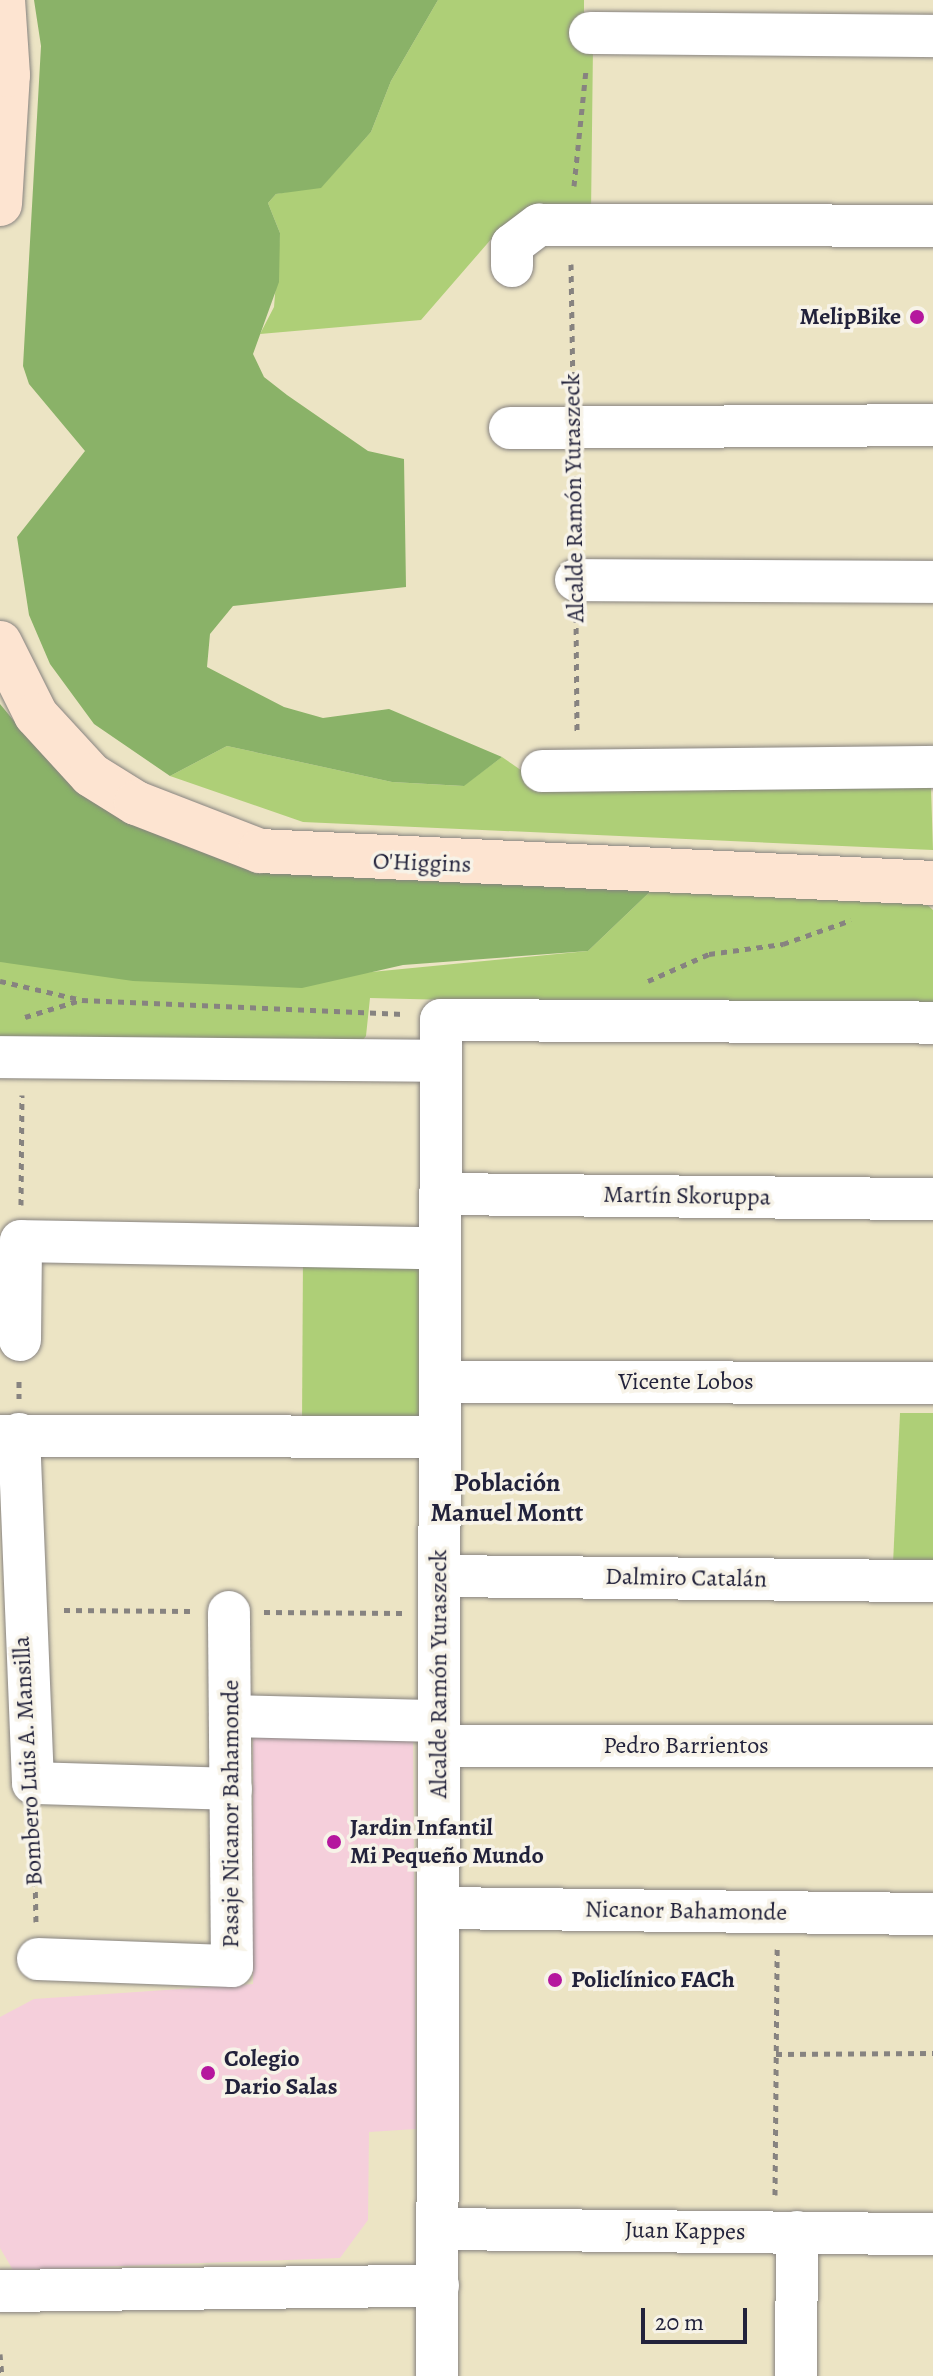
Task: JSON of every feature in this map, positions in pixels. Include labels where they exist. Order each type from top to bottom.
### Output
[{"type":"main road","points":[[0,204],[8,75],[3,0]]},
{"type":"main road","name":"O'Higgins","points":[[0,643],[36,715],[91,775],[136,803],[260,851],[933,883]]},
{"type":"street","points":[[590,33],[933,36]]},
{"type":"street","points":[[512,266],[512,245],[525,228],[933,226]]},
{"type":"street","points":[[510,428],[933,425]]},
{"type":"street","points":[[576,580],[933,582]]},
{"type":"street","points":[[560,771],[933,767]]},
{"type":"street","points":[[441,1020],[933,1023]]},
{"type":"street","name":"Alcalde Ramón Yuraszeck","points":[[437,2376],[441,1020]]},
{"type":"street","points":[[11,1046],[440,1061]]},
{"type":"street","name":"Martín Skoruppa","points":[[440,1194],[933,1199]]},
{"type":"street","points":[[20,1340],[21,1241],[440,1248]]},
{"type":"street","name":"Vicente Lobos","points":[[440,1382],[933,1383]]},
{"type":"street","points":[[9,1435],[440,1437]]},
{"type":"street","name":"Bombero Luis A. Mansilla","points":[[9,1435],[10,1609],[33,1783]]},
{"type":"street","name":"Dalmiro Catalán","points":[[439,1576],[933,1581]]},
{"type":"street","name":"Pasaje Nicanor Bahamonde","points":[[37,1947],[232,1966],[229,1612]]},
{"type":"street","name":"Pedro Barrientos","points":[[230,1716],[439,1733],[933,1746]]},
{"type":"street","points":[[33,1783],[231,1789]]},
{"type":"street","name":"Nicanor Bahamonde","points":[[439,1908],[933,1914]]},
{"type":"street","name":"Juan Kappes","points":[[438,2229],[933,2234]]},
{"type":"street","points":[[786,2232],[796,2376]]},
{"type":"street","points":[[0,2291],[438,2286]]},
{"type":"path","name":"Alcalde Ramón Yuraszeck","points":[[560,771],[576,580],[570,226],[590,33]]},
{"type":"path","points":[[635,984],[709,954],[783,944],[864,914]]},
{"type":"path","points":[[0,981],[82,1000],[355,1006],[441,1020]]},
{"type":"path","points":[[21,1241],[11,1046],[82,1000]]},
{"type":"path","points":[[9,1435],[20,1340]]},
{"type":"path","name":"Bombero Luis A. Mansilla","points":[[33,1783],[37,1947]]},
{"type":"path","points":[[778,1912],[776,2054],[786,2232]]},
{"type":"path","points":[[776,2054],[933,2053]]},
{"type":"path","points":[[0,2354],[2,2376]]},
{"type":"shaded area","name":"Colegio Dario Salas","points":[[253,1729],[413,1730],[416,2129],[369,2132],[368,2220],[340,2258],[13,2270],[0,2248],[0,2017],[34,1999],[253,1984]]},
{"type":"green space","points":[[34,0],[438,0],[391,81],[371,132],[321,188],[276,194],[268,203],[280,233],[279,282],[253,354],[264,377],[287,395],[368,451],[404,459],[406,587],[233,606],[210,634],[207,667],[284,707],[323,718],[389,709],[502,757],[464,786],[392,782],[227,746],[170,776],[94,724],[50,664],[29,615],[17,537],[85,451],[29,384],[23,366],[41,46]]},
{"type":"green space","points":[[438,0],[584,0],[584,37],[593,46],[591,214],[526,215],[493,237],[421,320],[260,334],[274,307],[280,233],[268,203],[276,194],[323,185],[371,132],[391,81]]},
{"type":"green space","points":[[0,704],[28,738],[117,810],[655,887],[588,951],[403,965],[302,988],[133,981],[0,962]]},
{"type":"green space","points":[[227,746],[392,782],[463,786],[502,757],[528,775],[931,788],[933,850],[303,822],[170,776]]},
{"type":"green space","points":[[655,887],[922,900],[933,910],[933,1012],[370,998],[366,1036],[357,1047],[0,1043],[0,962],[361,973],[588,951]]},
{"type":"green space","points":[[303,1255],[433,1256],[432,1429],[302,1428]]},
{"type":"green space","points":[[900,1413],[933,1413],[933,1572],[893,1564]]},
{"type":"place","name":"MelipBike","points":[[917,317]]},
{"type":"place","name":"Jardin Infantil Mi Pequeño Mundo","points":[[334,1842]]},
{"type":"place","name":"Policlínico FACh","points":[[555,1980]]},
{"type":"place","name":"Colegio Dario Salas","points":[[208,2073]]},
{"type":"district","name":"Población Manuel Montt","points":[[507,1498]]}]
